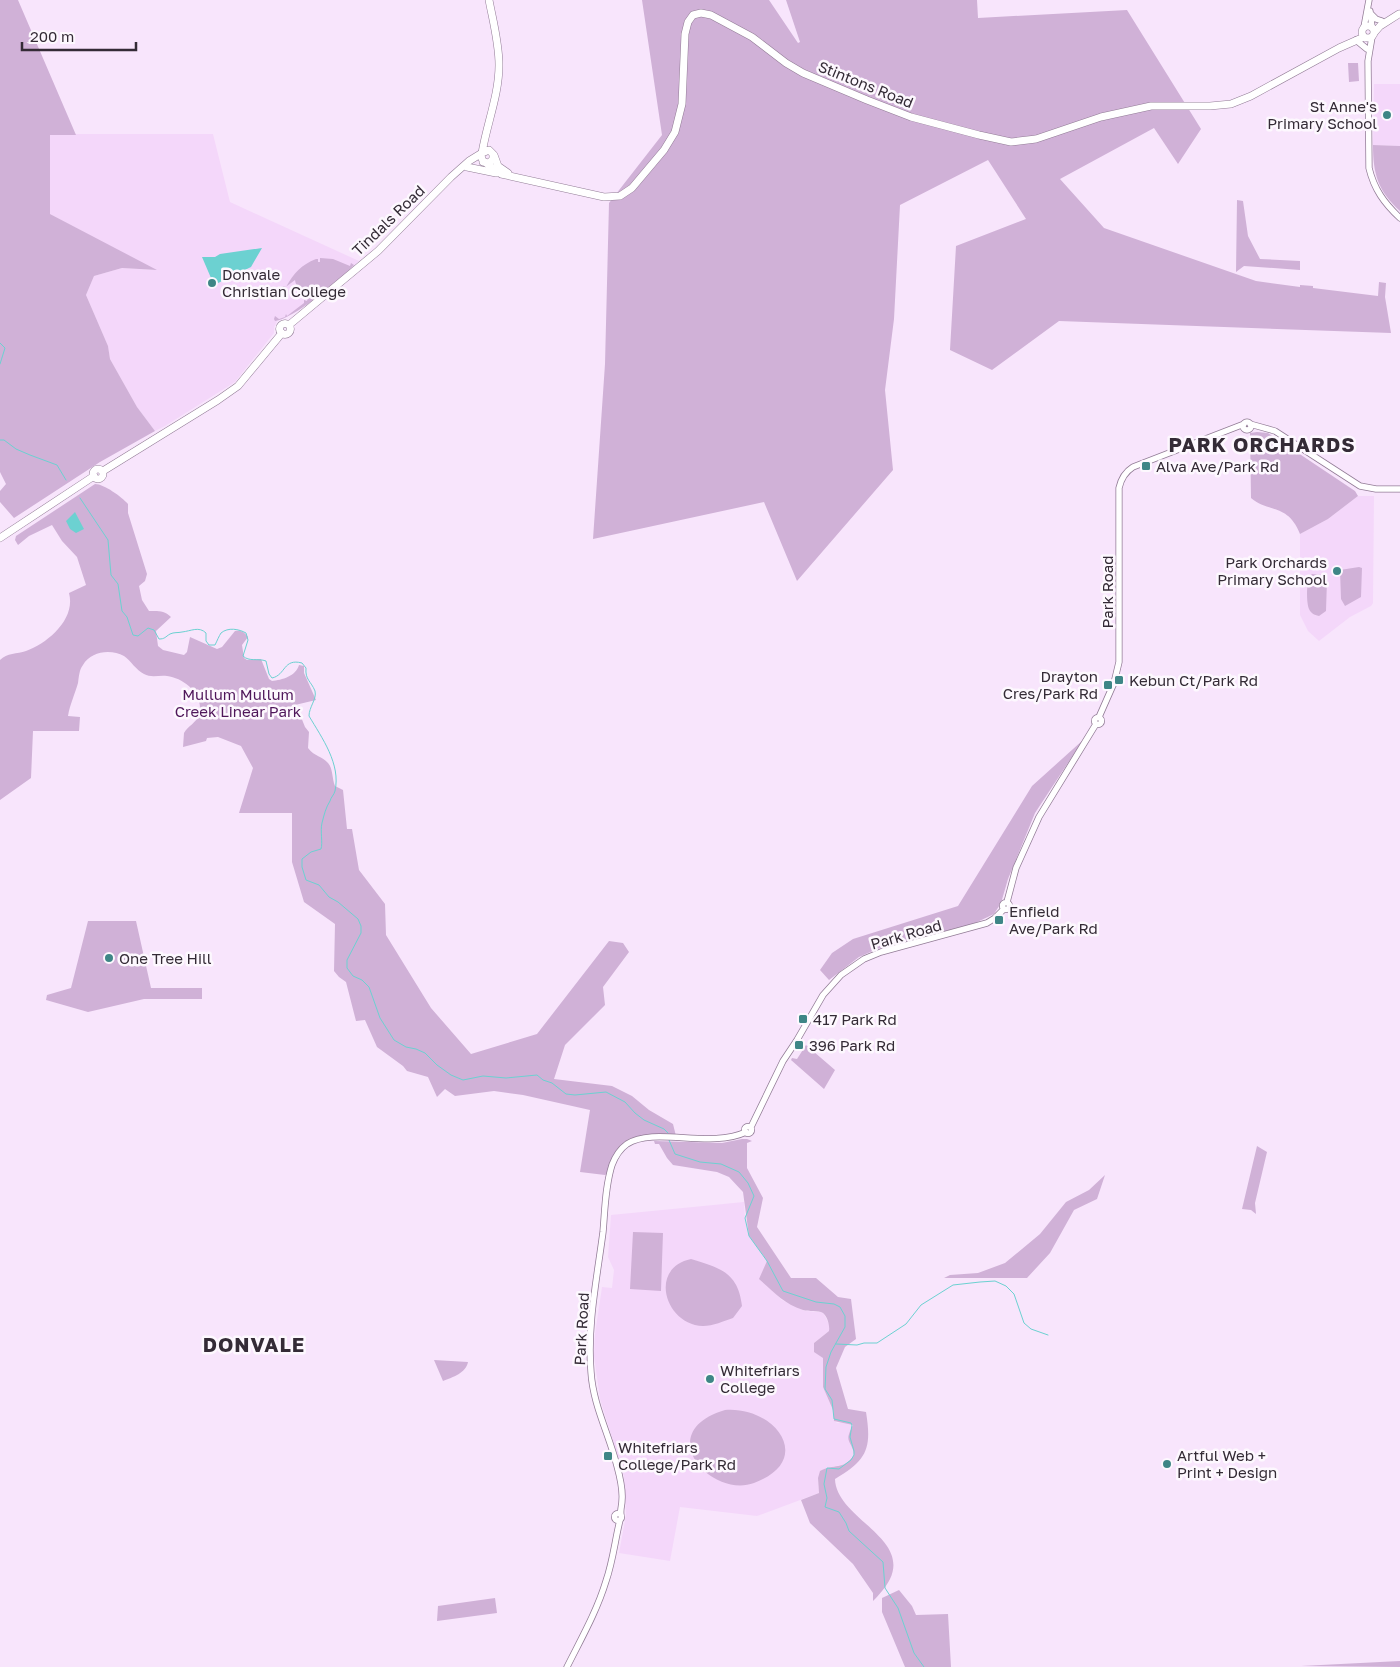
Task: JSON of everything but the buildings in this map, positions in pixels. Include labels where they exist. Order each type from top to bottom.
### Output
[{"type":"main road","points":[[488,132],[489,144],[493,154],[491,161],[487,163],[483,161],[481,156],[496,96],[499,65],[496,35],[489,0]]},
{"type":"main road","name":"Stintons Road","points":[[483,161],[502,174],[604,197],[618,197],[629,191],[664,150],[675,132],[682,104],[688,22],[693,15],[701,13],[711,16],[752,37],[802,73],[911,117],[979,136],[1011,142],[1036,139],[1093,119],[1133,109],[1170,104],[1210,106],[1231,104],[1251,96],[1367,33]]},
{"type":"main road","points":[[1367,33],[1400,14]]},
{"type":"main road","points":[[1367,33],[1382,21],[1400,14]]},
{"type":"main road","points":[[482,153],[489,150],[493,154]]},
{"type":"main road","name":"Tindals Road","points":[[0,538],[94,476],[98,479],[102,478],[104,475],[103,470],[230,392],[251,372],[282,333],[289,333],[291,328],[289,325],[378,251],[458,171],[471,159],[482,153]]},
{"type":"main road","name":"Stintons Road","points":[[493,154],[500,168],[513,176]]},
{"type":"main road","name":"Tindals Road","points":[[458,171],[483,161]]},
{"type":"main road","points":[[466,167],[502,174]]},
{"type":"street","points":[[1369,2],[1370,12],[1367,33],[1370,168],[1374,184],[1381,198],[1400,218]]},
{"type":"street","points":[[1368,61],[1369,2]]},
{"type":"street","points":[[1370,12],[1376,19],[1382,21]]},
{"type":"street","name":"Park Road","points":[[567,1667],[603,1592],[613,1558],[618,1528],[618,1492],[609,1444],[594,1391],[590,1348],[609,1192],[609,1178],[614,1160],[620,1149],[637,1139],[653,1137],[723,1139],[737,1136],[748,1129],[783,1061],[798,1040],[824,995],[841,975],[864,959],[882,952],[987,923],[1009,907],[1007,902],[1016,868],[1039,817],[1096,724],[1094,720],[1099,717],[1114,683],[1119,662],[1119,486],[1124,474],[1131,468],[1230,429],[1262,426],[1281,434],[1360,486],[1376,489],[1400,489]]},
{"type":"shaded area","name":"St Anne's Primary School","points":[[1374,84],[1400,84],[1400,146],[1373,145]]},
{"type":"shaded area","name":"Donvale Christian College","points":[[50,134],[213,134],[230,202],[359,261],[326,290],[287,317],[278,319],[274,333],[235,382],[155,431],[137,407],[110,359],[108,346],[86,295],[94,276],[122,268],[155,270],[50,214]]},
{"type":"shaded area","points":[[262,248],[251,267],[214,285],[202,257],[215,257],[220,254]]},
{"type":"shaded area","name":"Park Orchards Primary School","points":[[1358,496],[1374,496],[1373,603],[1371,606],[1350,617],[1319,641],[1308,631],[1300,615],[1300,534],[1328,519]]},
{"type":"shaded area","points":[[75,512],[84,529],[76,533],[70,529],[66,521]]},
{"type":"shaded area","name":"Whitefriars College","points":[[744,1202],[745,1218],[761,1254],[767,1261],[773,1291],[782,1300],[805,1311],[821,1312],[830,1326],[829,1331],[814,1343],[823,1358],[823,1387],[833,1410],[833,1419],[837,1423],[844,1422],[853,1425],[852,1448],[854,1455],[846,1464],[831,1467],[818,1478],[819,1493],[757,1516],[680,1507],[670,1561],[619,1553],[626,1515],[624,1476],[600,1399],[594,1356],[595,1334],[602,1287],[612,1288],[614,1270],[608,1257],[611,1215]]},
{"type":"green space","points":[[0,0],[18,0],[76,135],[50,135],[50,214],[157,270],[122,268],[94,276],[86,295],[108,346],[110,359],[137,407],[155,431],[100,462],[14,518],[0,502],[0,491],[6,484],[0,472]]},
{"type":"green space","points":[[642,0],[769,0],[798,43],[800,42],[786,0],[977,0],[978,18],[1127,10],[1201,129],[1178,164],[1154,128],[1060,179],[1104,228],[1256,281],[1300,287],[1300,285],[1313,286],[1313,288],[1378,296],[1379,282],[1386,283],[1385,297],[1391,333],[1059,321],[992,370],[950,350],[956,246],[1026,219],[988,160],[900,205],[894,319],[885,390],[893,470],[797,581],[764,502],[593,539],[605,364],[609,203],[662,135]]},
{"type":"green space","points":[[1348,63],[1358,63],[1359,81],[1349,82]]},
{"type":"green space","points":[[1373,145],[1400,146],[1400,211],[1386,196],[1378,181],[1374,165]]},
{"type":"green space","points":[[1237,200],[1243,201],[1248,236],[1260,259],[1300,261],[1300,270],[1244,266],[1236,272]]},
{"type":"green space","points":[[320,258],[333,259],[350,266],[351,263],[354,265],[328,289],[293,314],[275,321],[275,316],[279,319],[285,317],[286,314],[287,316],[304,303],[304,300],[307,301],[308,298],[305,297],[310,293],[300,289],[295,280],[286,287],[298,270],[316,259],[320,262]]},
{"type":"green space","points":[[1250,433],[1268,433],[1355,491],[1358,496],[1328,519],[1300,534],[1290,517],[1257,503],[1251,498]]},
{"type":"green space","name":"Mullum Mullum Creek Linear Park","points":[[95,484],[113,491],[128,504],[128,513],[147,574],[145,581],[139,586],[142,600],[149,611],[163,612],[171,617],[156,631],[158,646],[163,650],[184,655],[187,652],[190,637],[217,649],[222,647],[235,631],[239,631],[248,637],[242,645],[244,658],[247,660],[261,659],[269,679],[272,681],[292,675],[299,665],[304,666],[304,673],[316,700],[295,705],[294,710],[296,716],[301,717],[309,732],[308,748],[328,763],[335,786],[343,790],[347,829],[352,829],[359,870],[385,904],[386,935],[431,1008],[471,1054],[537,1034],[609,941],[623,943],[629,952],[603,987],[605,1005],[565,1045],[554,1079],[612,1086],[632,1096],[649,1110],[673,1124],[676,1136],[652,1135],[632,1139],[624,1143],[617,1150],[607,1174],[580,1172],[590,1110],[523,1095],[494,1091],[455,1096],[445,1089],[437,1097],[428,1077],[407,1071],[377,1047],[365,1020],[356,1021],[346,982],[334,971],[335,924],[304,902],[292,862],[292,813],[239,813],[253,768],[241,746],[218,737],[207,738],[206,741],[183,747],[184,733],[198,718],[200,708],[199,701],[192,689],[174,677],[147,675],[138,670],[124,656],[113,652],[96,654],[91,657],[87,660],[79,674],[68,716],[80,717],[79,731],[33,731],[31,778],[0,800],[0,660],[9,655],[26,651],[51,636],[64,621],[68,612],[70,603],[69,593],[86,585],[77,557],[62,541],[52,525],[29,536],[18,545],[15,540],[16,536]]},
{"type":"green space","points":[[1362,568],[1361,597],[1345,606],[1341,599],[1340,570]]},
{"type":"green space","points":[[1312,574],[1322,575],[1327,580],[1326,611],[1319,616],[1312,613],[1308,606],[1308,585]]},
{"type":"green space","points":[[1083,740],[1035,813],[1008,879],[1001,903],[994,914],[973,924],[877,949],[859,957],[829,980],[820,970],[832,953],[853,939],[958,906],[1032,786]]},
{"type":"green space","points":[[88,921],[136,921],[151,988],[202,988],[202,999],[144,999],[88,1012],[46,1000],[47,995],[71,988]]},
{"type":"green space","points":[[806,1045],[835,1070],[824,1089],[791,1060],[792,1058],[797,1059]]},
{"type":"green space","points":[[742,1139],[752,1141],[747,1143],[747,1168],[763,1198],[757,1227],[791,1278],[816,1278],[838,1297],[851,1299],[856,1339],[845,1347],[836,1368],[848,1409],[866,1412],[868,1435],[865,1452],[860,1459],[854,1466],[835,1479],[838,1493],[847,1505],[882,1539],[890,1551],[893,1564],[890,1579],[873,1601],[873,1593],[853,1564],[810,1523],[801,1500],[819,1493],[818,1478],[820,1471],[842,1465],[854,1455],[848,1439],[853,1425],[834,1421],[833,1410],[823,1387],[823,1358],[814,1352],[814,1343],[829,1331],[827,1318],[821,1312],[803,1310],[790,1304],[759,1279],[767,1261],[749,1236],[743,1192],[729,1177],[717,1172],[673,1165],[659,1144],[655,1144],[654,1141],[722,1143]]},
{"type":"green space","points":[[1257,1146],[1267,1152],[1255,1203],[1256,1214],[1251,1210],[1242,1209]]},
{"type":"green space","points":[[1105,1175],[1097,1199],[1074,1210],[1050,1253],[1027,1278],[944,1278],[950,1275],[978,1273],[1005,1263],[1040,1234],[1066,1202],[1089,1190]]},
{"type":"green space","points":[[633,1232],[663,1233],[661,1291],[630,1289]]},
{"type":"green space","points":[[691,1259],[711,1265],[726,1273],[732,1279],[740,1295],[742,1306],[733,1318],[703,1326],[690,1323],[679,1316],[671,1307],[667,1296],[666,1284],[669,1273],[678,1264]]},
{"type":"green space","points":[[434,1360],[468,1362],[462,1372],[443,1381]]},
{"type":"green space","points":[[725,1410],[743,1411],[759,1416],[772,1425],[781,1436],[785,1449],[783,1461],[773,1473],[754,1483],[737,1485],[721,1481],[706,1473],[696,1461],[690,1447],[692,1433],[703,1420]]},
{"type":"green space","points":[[899,1590],[912,1606],[916,1615],[948,1614],[951,1667],[905,1667],[882,1612],[882,1598]]},
{"type":"green space","points":[[495,1598],[497,1613],[437,1621],[438,1606]]},
{"type":"green space","points":[[1400,1661],[1400,1667],[1301,1666]]},
{"type":"waterway","points":[[0,343],[5,348],[0,364]]},
{"type":"waterway","points":[[0,440],[4,440],[16,449],[57,465],[66,480]]},
{"type":"waterway","points":[[80,498],[108,540],[111,575],[118,584],[122,611],[127,617],[133,635],[138,636],[148,628],[154,630],[159,639],[161,639],[173,633],[198,629],[206,633],[206,641],[209,645],[215,645],[221,633],[230,629],[237,630],[246,633],[248,640],[243,656],[248,659],[266,661],[272,678],[280,674],[291,663],[302,663],[306,668],[307,678],[315,691],[309,716],[325,742],[333,761],[336,781],[335,792],[326,808],[322,823],[321,849],[311,852],[302,859],[302,867],[306,880],[319,885],[329,897],[358,919],[361,933],[347,960],[347,968],[353,976],[362,980],[369,987],[380,1018],[394,1040],[406,1047],[425,1053],[451,1075],[463,1080],[483,1076],[506,1078],[537,1075],[543,1080],[552,1083],[566,1094],[606,1092],[625,1102],[644,1120],[664,1129],[668,1133]]},
{"type":"waterway","points":[[669,1140],[675,1154],[700,1162],[721,1164],[739,1172],[748,1183],[754,1196],[745,1218],[749,1236],[767,1261],[783,1291],[816,1302],[834,1304],[840,1307],[845,1316],[845,1327],[831,1352],[826,1367],[825,1389],[832,1400],[834,1419],[851,1423],[852,1425],[850,1437],[854,1455],[851,1460],[839,1469],[827,1468],[824,1484],[827,1498],[825,1507],[839,1512],[849,1531],[883,1562],[885,1588],[898,1608],[914,1653],[924,1667]]},
{"type":"waterway","points":[[836,1344],[857,1345],[877,1343],[906,1324],[921,1305],[953,1285],[995,1281],[1006,1286],[1014,1294],[1024,1323],[1031,1329],[1048,1335]]},
{"type":"place","name":"St Anne's Primary School","points":[[1387,115]]},
{"type":"place","name":"Donvale Christian College","points":[[212,283]]},
{"type":"place","name":"Alva Ave/Park Rd","points":[[1146,466]]},
{"type":"place","name":"Park Orchards Primary School","points":[[1337,571]]},
{"type":"place","name":"Kebun Ct/Park Rd","points":[[1119,680]]},
{"type":"place","name":"Drayton Cres/Park Rd","points":[[1108,685]]},
{"type":"place","name":"Enfield Ave/Park Rd","points":[[999,920]]},
{"type":"place","name":"One Tree Hill","points":[[109,958]]},
{"type":"place","name":"417 Park Rd","points":[[803,1019]]},
{"type":"place","name":"396 Park Rd","points":[[799,1045]]},
{"type":"place","name":"Whitefriars College","points":[[710,1379]]},
{"type":"place","name":"Whitefriars College/Park Rd","points":[[608,1456]]},
{"type":"place","name":"Artful Web + Print + Design","points":[[1167,1464]]},
{"type":"district","name":"PARK ORCHARDS","points":[[1262,444]]},
{"type":"district","name":"DONVALE","points":[[254,1344]]}]
